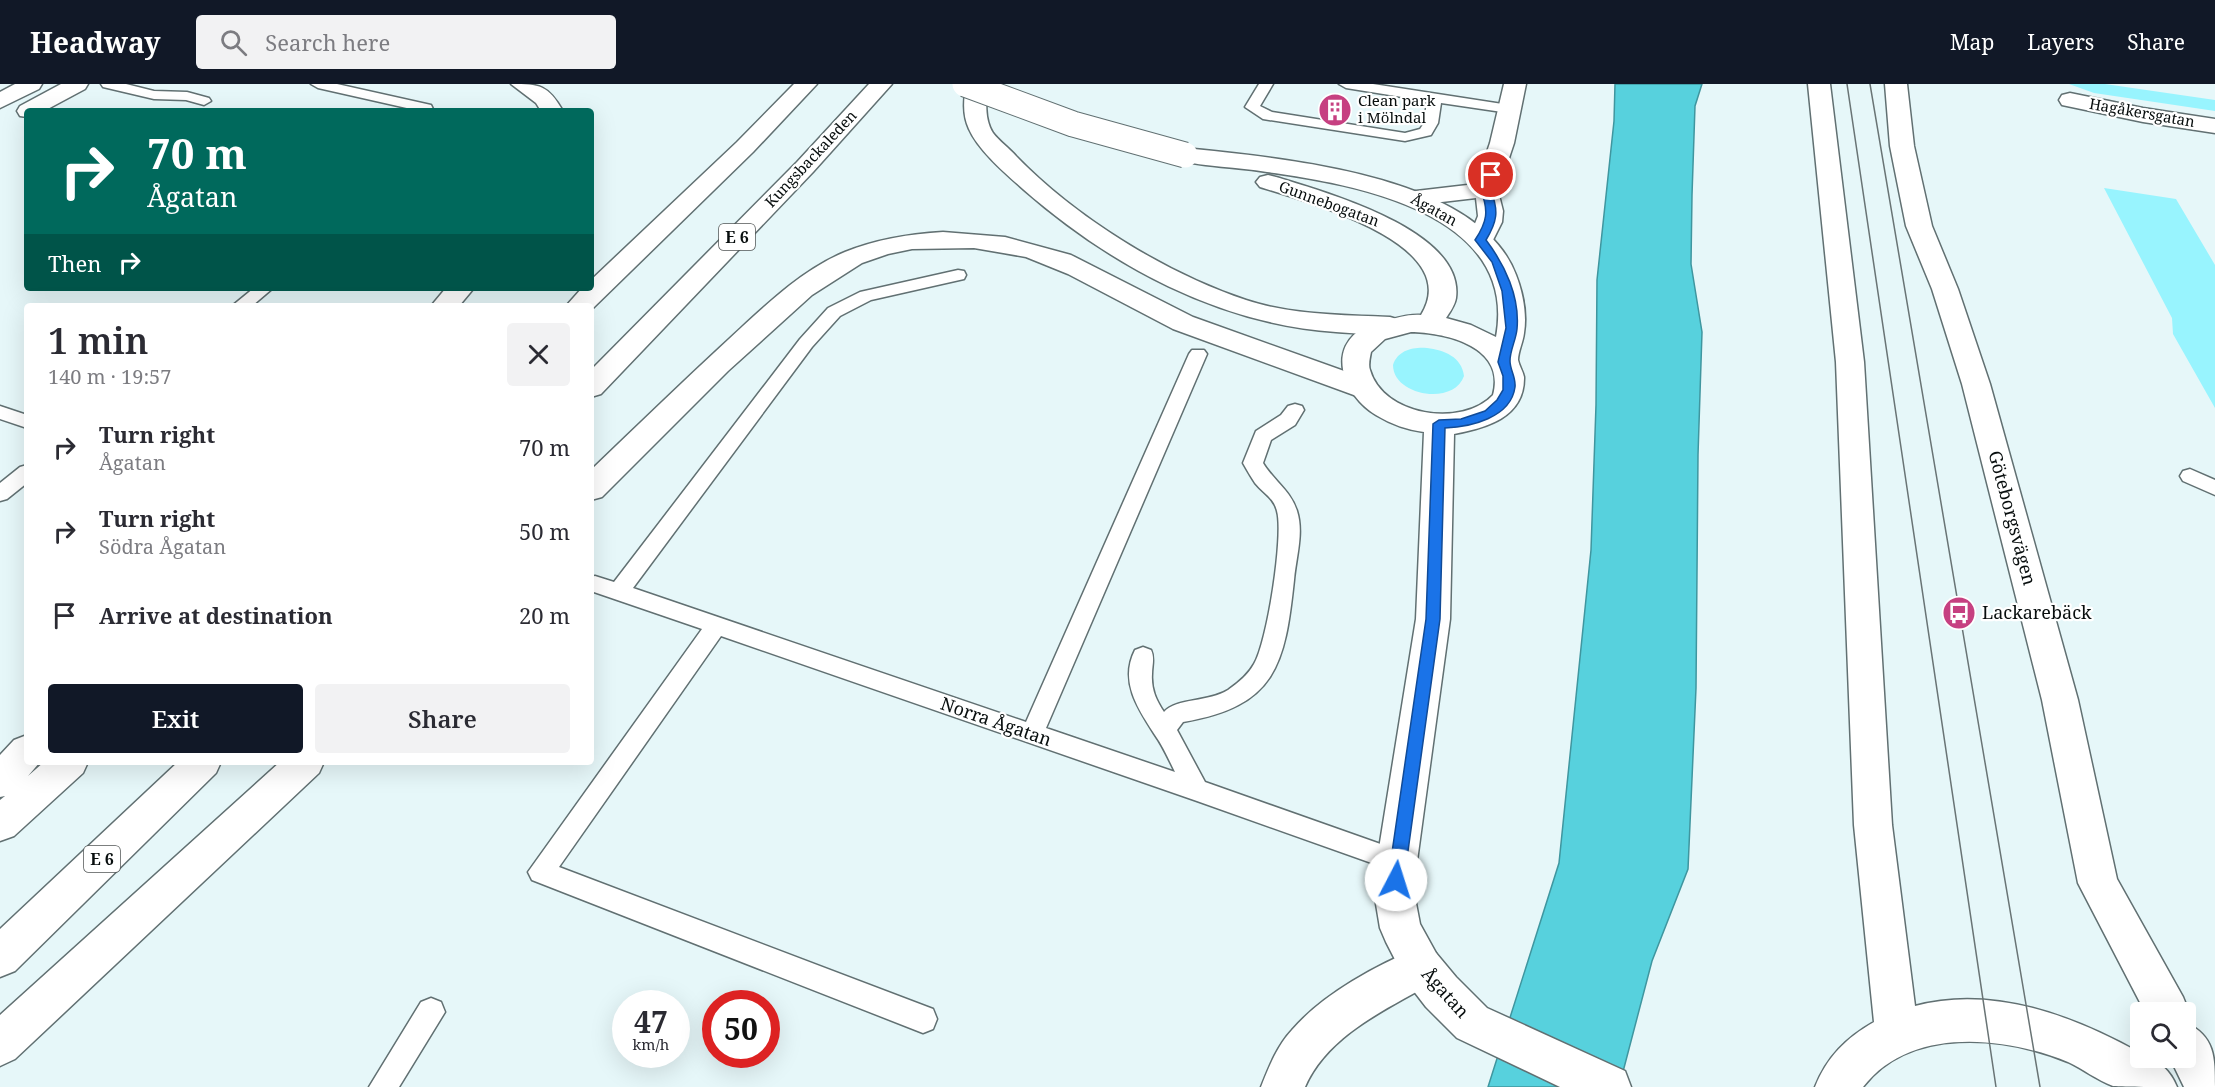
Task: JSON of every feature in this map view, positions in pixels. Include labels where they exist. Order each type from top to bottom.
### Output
[{"type":"main road","points":[[16,111],[31,84]]},
{"type":"main road","points":[[16,111],[77,84]]},
{"type":"main road","points":[[522,84],[545,99],[550,108]]},
{"type":"main road","points":[[582,303],[745,147],[806,84]]},
{"type":"main road","name":"Kungsbackaleden","points":[[594,384],[805,167],[880,84]]},
{"type":"main road","name":"Gunnebogatan","points":[[965,84],[1020,108],[1105,136],[1256,171],[1374,220],[1418,246],[1439,270],[1444,297],[1429,324]]},
{"type":"main road","points":[[977,84],[974,107],[981,132],[1011,167],[1052,201],[1151,267],[1200,291],[1255,311],[1338,324],[1390,326],[1411,322],[1450,326],[1472,335],[1491,347],[1504,362]]},
{"type":"main road","points":[[1481,240],[1488,229],[1492,207],[1486,191],[1502,143],[1515,84]]},
{"type":"main road","points":[[1819,84],[1850,362],[1873,825],[1897,1034]]},
{"type":"main road","name":"Göteborgsvägen","points":[[1896,84],[1902,146],[1919,226],[1945,289],[1977,384],[2060,700],[2098,883],[2163,1002]]},
{"type":"main road","name":"Hagåkersgatan","points":[[2070,100],[2143,115],[2215,126]]},
{"type":"main road","name":"Ågatan","points":[[1256,171],[1375,184],[1416,198],[1452,218],[1481,240],[1497,262],[1507,291],[1511,328],[1504,362],[1509,376],[1509,390],[1497,409],[1472,421],[1439,424],[1416,421],[1394,413],[1375,401],[1362,388]]},
{"type":"main road","points":[[1416,198],[1463,191],[1486,191]]},
{"type":"main road","points":[[594,486],[709,372],[781,306],[829,270],[867,253],[911,242],[951,238],[987,240],[1023,247],[1064,261],[1182,323],[1362,388]]},
{"type":"main road","points":[[447,303],[458,291]]},
{"type":"main road","points":[[1362,388],[1355,372],[1357,351],[1373,334],[1390,326]]},
{"type":"main road","name":"Ågatan","points":[[1439,424],[1433,619],[1397,861],[1395,898],[1400,928],[1420,968],[1472,1023],[1609,1087]]},
{"type":"main road","points":[[0,781],[24,754]]},
{"type":"main road","points":[[0,824],[67,765]]},
{"type":"main road","name":"E 6","points":[[0,957],[200,765]]},
{"type":"main road","points":[[0,1044],[303,765]]},
{"type":"main road","points":[[1283,1087],[1289,1070],[1303,1047],[1328,1023],[1420,968]]},
{"type":"main road","points":[[1837,1087],[1848,1071],[1870,1049],[1897,1034],[1925,1025],[1955,1021],[1988,1022],[2030,1029],[2073,1043],[2117,1064],[2155,1087]]},
{"type":"lane","points":[[108,84],[154,95],[187,90],[204,101]]},
{"type":"lane","points":[[318,84],[426,108]]},
{"type":"lane","points":[[1266,84],[1252,107],[1268,116],[1404,137],[1426,132],[1431,123],[1435,98]]},
{"type":"lane","points":[[1346,84],[1509,109]]},
{"type":"lane","points":[[619,591],[806,343],[834,312],[866,296],[958,275]]},
{"type":"lane","points":[[245,303],[261,291]]},
{"type":"lane","points":[[1032,735],[1198,354]]},
{"type":"lane","points":[[1164,729],[1176,714],[1206,711],[1232,700],[1254,683],[1272,653],[1280,618],[1291,528],[1284,501],[1264,480],[1253,463],[1263,436],[1288,420],[1295,410]]},
{"type":"lane","points":[[0,412],[24,421]]},
{"type":"lane","points":[[0,494],[24,474]]},
{"type":"lane","points":[[2190,476],[2215,488]]},
{"type":"lane","name":"Norra Ågatan","points":[[595,584],[1197,790],[1397,861]]},
{"type":"lane","points":[[717,626],[541,872],[923,1019]]},
{"type":"lane","points":[[1143,656],[1139,676],[1149,711],[1164,729],[1197,790]]},
{"type":"lane","points":[[383,1087],[431,1012]]},
{"type":"shaded area","points":[[1615,84],[1702,84],[1695,106],[1692,195],[1691,264],[1702,332],[1698,455],[1696,688],[1688,869],[1652,961],[1619,1087],[1488,1087],[1559,863],[1591,550],[1597,280],[1614,121]]},
{"type":"shaded area","points":[[2069,84],[2105,84],[2215,100],[2215,111],[2094,93]]},
{"type":"shaded area","points":[[2104,188],[2176,199],[2215,265],[2215,408],[2173,334],[2172,318]]},
{"type":"shaded area","points":[[1427,348],[1446,353],[1456,359],[1463,369],[1464,376],[1458,385],[1449,391],[1437,394],[1413,390],[1396,376],[1393,365],[1398,356],[1411,349]]},
{"type":"tram line","points":[[1847,84],[1996,1087]]},
{"type":"tram line","points":[[1870,84],[2040,1087]]},
{"type":"place","name":"Clean park i Mölndal","points":[[1335,110]]},
{"type":"place","name":"Lackarebäck","points":[[1959,613]]},
{"type":"route","points":[[1396,880],[1433,619],[1439,424],[1472,421],[1490,414],[1506,397],[1510,383],[1508,369],[1504,362],[1511,328],[1507,291],[1497,262],[1481,240],[1488,229],[1492,207],[1486,191],[1491,175]]}]
